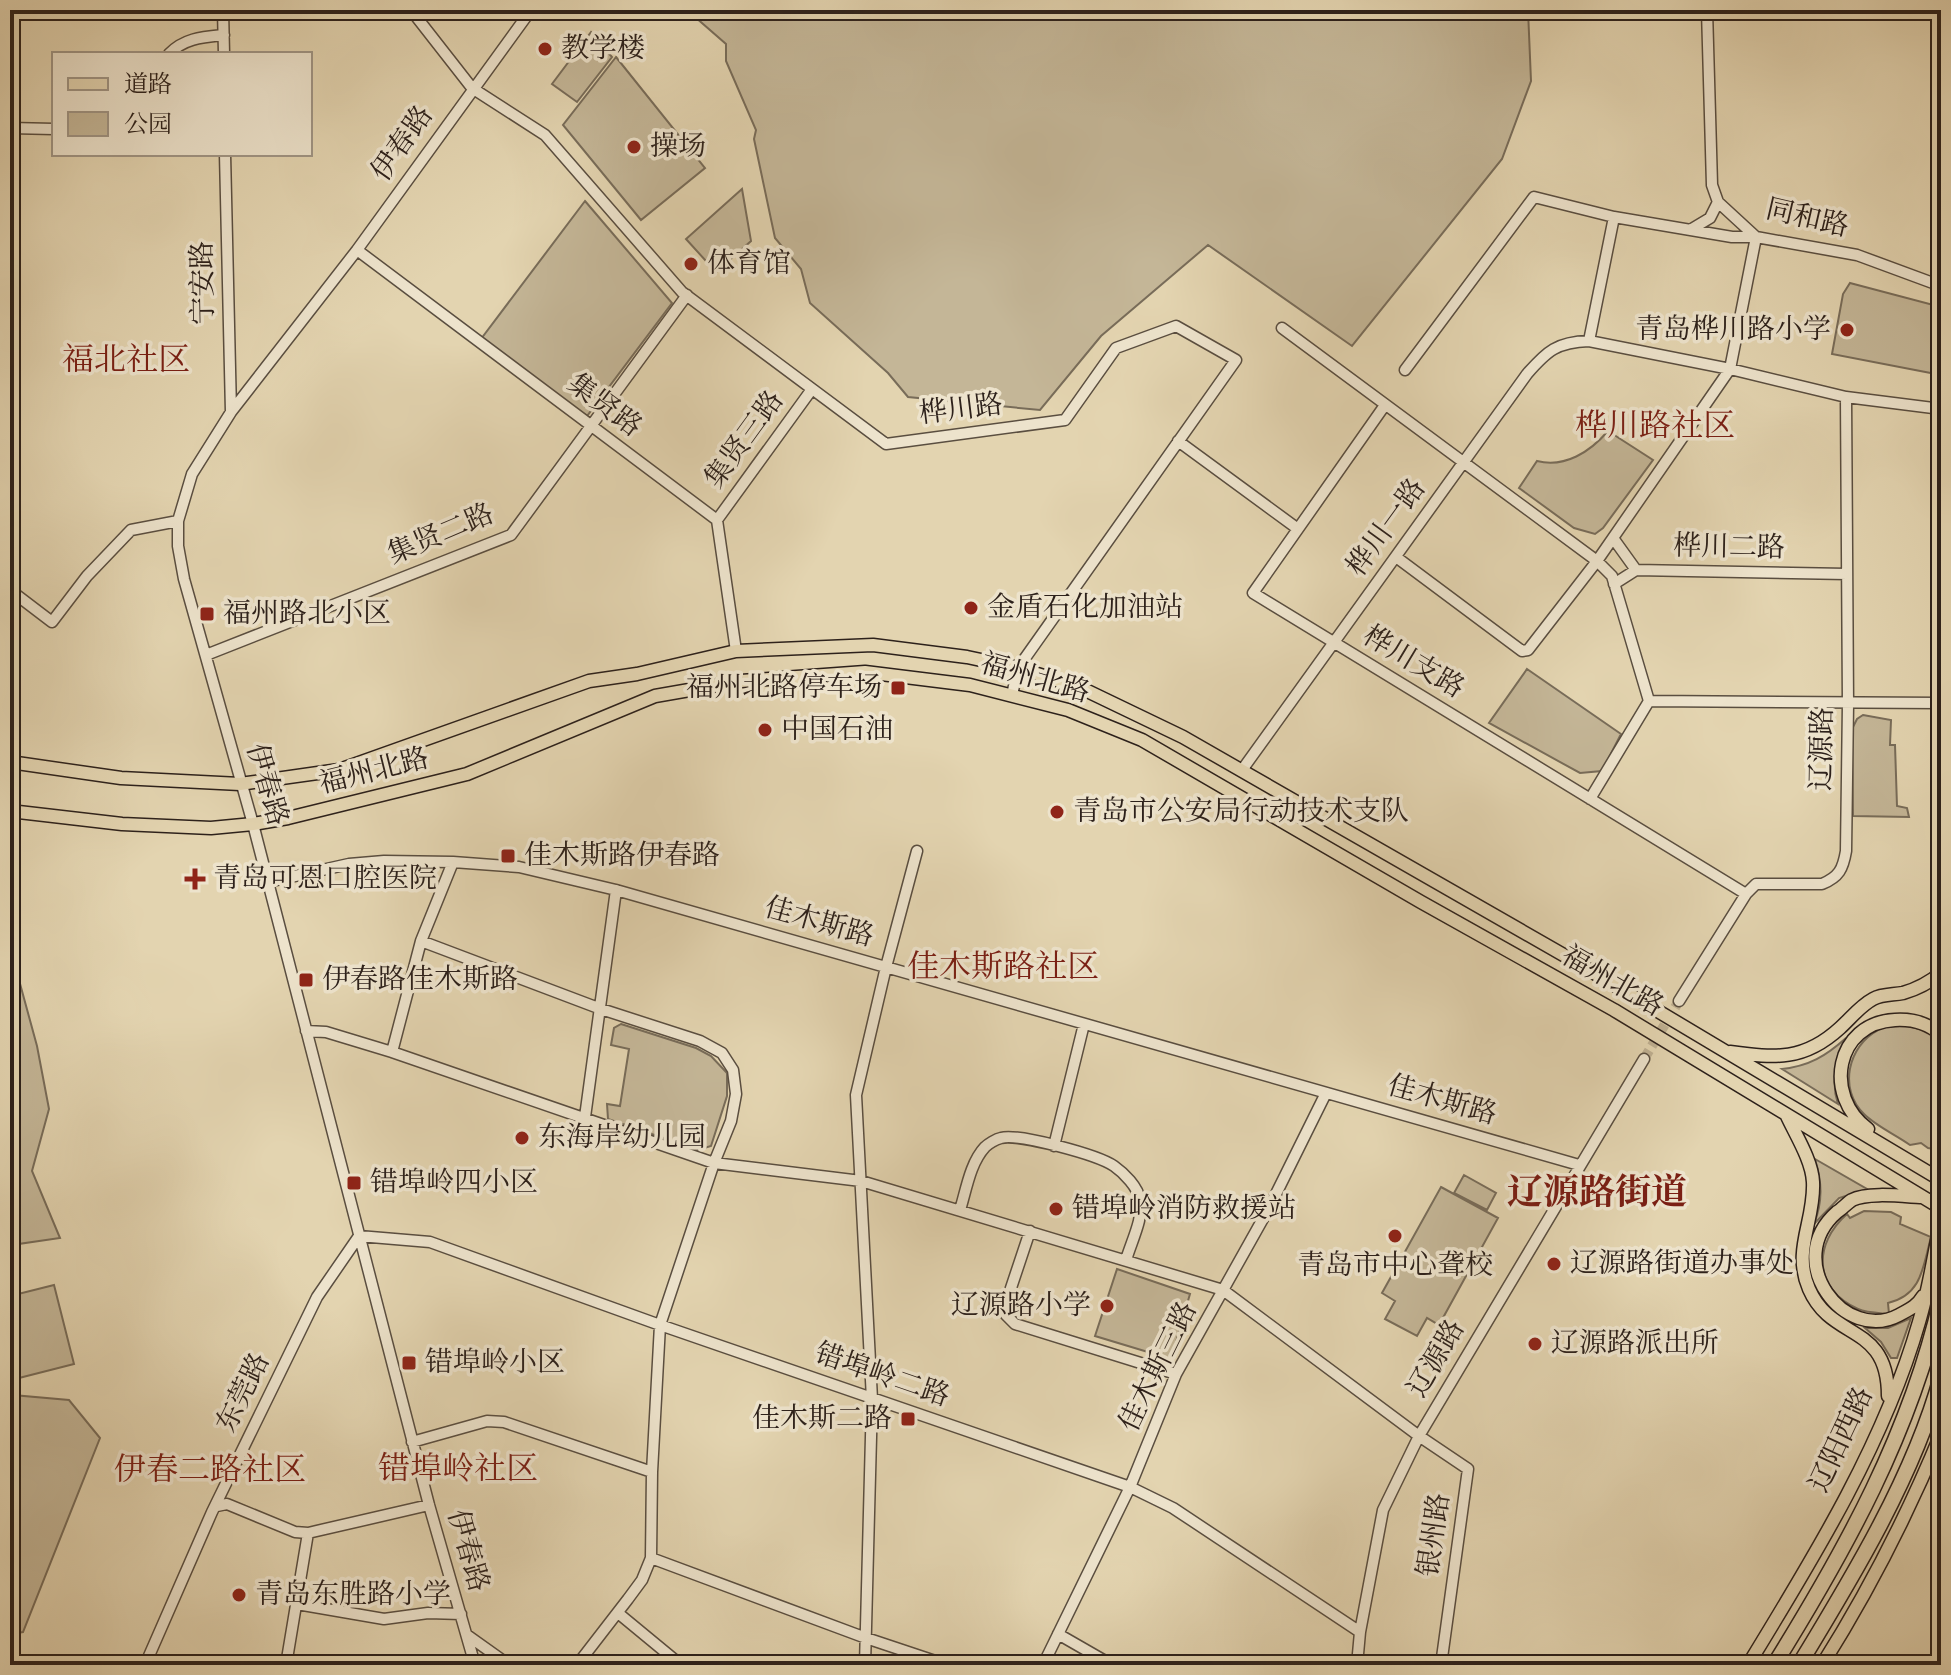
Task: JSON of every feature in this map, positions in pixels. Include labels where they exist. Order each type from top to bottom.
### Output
[{"type":"highway","name":"辽阳西路","points":[[1774,1665],[1824,1585],[1878,1479],[1911,1404],[1941,1299]]},
{"type":"highway","points":[[1799,1665],[1899,1486],[1932,1409],[1941,1377]]},
{"type":"main road","name":"福州北路","points":[[10,762],[121,778],[240,784],[339,770],[589,681],[637,674],[736,651],[873,645],[967,657],[1018,668],[1079,687],[1149,719],[1242,770],[1574,961],[1941,1180]]},
{"type":"main road","name":"福州北路","points":[[10,811],[122,824],[211,828],[253,824],[467,774],[655,696],[726,683],[865,672],[970,685],[1068,710],[1142,740],[1614,1010],[1941,1208]]},
{"type":"main road","points":[[1725,1052],[1775,1058],[1800,1053],[1825,1042],[1864,1004],[1877,996],[1905,992],[1941,973]]},
{"type":"main road","points":[[1922,1169],[1857,1121],[1842,1093],[1841,1062],[1857,1033],[1879,1021],[1910,1019],[1934,1028],[1941,1035]]},
{"type":"main road","points":[[1786,1114],[1813,1178],[1812,1205],[1803,1239],[1802,1270],[1811,1294],[1824,1312],[1858,1335],[1883,1360],[1888,1375],[1888,1407]]},
{"type":"main road","points":[[1923,1197],[1884,1195],[1852,1199],[1829,1220],[1814,1247],[1817,1275],[1823,1289],[1834,1303],[1859,1318],[1887,1321],[1918,1305],[1927,1290]]},
{"type":"main road","name":"辽阳西路","points":[[1748,1665],[1809,1565],[1888,1407],[1919,1323],[1941,1220]]},
{"type":"main road","points":[[1822,1665],[1848,1623],[1941,1434]]},
{"type":"main road","points":[[1926,1469],[1941,1458]]},
{"type":"street","points":[[223,10],[224,52]]},
{"type":"street","name":"桦川路","points":[[411,10],[472,88],[545,135],[687,295],[886,444],[1065,420],[1116,348],[1176,326],[1236,360],[1018,668],[1012,695]]},
{"type":"street","name":"伊春路","points":[[475,1665],[412,1442],[253,824],[184,579],[178,546],[178,521],[192,474],[231,412],[357,250],[531,10]]},
{"type":"street","points":[[1690,230],[1710,218],[1718,202],[1712,185],[1707,10]]},
{"type":"street","points":[[171,52],[178,45],[198,37],[224,35]]},
{"type":"street","points":[[10,128],[52,129]]},
{"type":"street","name":"宁安路","points":[[225,156],[231,412]]},
{"type":"street","points":[[1396,557],[1522,651],[1528,650],[1597,561],[1730,369],[1756,237],[1732,237],[1614,217],[1534,197],[1405,370]]},
{"type":"street","name":"同和路","points":[[1718,202],[1756,237],[1857,255],[1941,286]]},
{"type":"street","points":[[1614,217],[1589,341],[1730,369],[1846,397],[1941,409]]},
{"type":"street","name":"集贤路","points":[[357,250],[717,520]]},
{"type":"street","name":"集贤二路","points":[[206,655],[511,535],[687,295]]},
{"type":"street","points":[[1282,328],[1597,561],[1612,576],[1649,701],[1590,799]]},
{"type":"street","name":"桦川一路","points":[[1242,770],[1539,361],[1554,347],[1569,341],[1589,341]]},
{"type":"street","name":"集贤三路","points":[[717,520],[812,389]]},
{"type":"street","name":"辽源路","points":[[1746,894],[1756,884],[1822,884],[1843,870],[1846,851],[1848,704],[1846,397]]},
{"type":"street","name":"桦川支路","points":[[1385,405],[1253,593],[1746,894]]},
{"type":"street","points":[[1178,441],[1298,529]]},
{"type":"street","points":[[717,520],[736,651]]},
{"type":"street","points":[[10,590],[52,622],[87,576],[131,530],[178,521]]},
{"type":"street","points":[[1613,538],[1636,570]]},
{"type":"street","name":"桦川二路","points":[[1614,584],[1636,570],[1847,574]]},
{"type":"street","points":[[1649,701],[1941,703]]},
{"type":"street","points":[[865,1665],[872,1399],[856,1095],[917,851]]},
{"type":"street","name":"佳木斯路","points":[[268,882],[349,864],[384,861],[519,867],[616,890],[1579,1165]]},
{"type":"street","points":[[392,1052],[421,941],[453,862]]},
{"type":"street","points":[[585,1117],[616,890]]},
{"type":"street","points":[[1679,1001],[1746,894]]},
{"type":"street","points":[[421,941],[601,1009],[700,1041],[722,1053],[733,1070],[736,1094],[731,1121],[660,1325],[651,1558],[642,1580],[577,1665]]},
{"type":"street","points":[[1054,1146],[1084,1024]]},
{"type":"street","points":[[306,1031],[326,1032],[392,1052],[714,1163],[861,1181],[1223,1290],[1419,1436]]},
{"type":"street","name":"辽源路","points":[[1357,1665],[1360,1632],[1383,1510],[1419,1436],[1644,1059]]},
{"type":"street","name":"佳木斯三路","points":[[1043,1665],[1130,1487],[1176,1374],[1269,1208],[1326,1093]]},
{"type":"street","points":[[960,1210],[973,1168],[984,1147],[999,1138],[1018,1137],[1054,1146],[1111,1164],[1133,1185],[1140,1198],[1140,1212],[1126,1260]]},
{"type":"street","points":[[1030,1231],[1005,1306],[1006,1315],[1015,1324],[1176,1374]]},
{"type":"street","name":"错埠岭二路","points":[[359,1236],[430,1242],[1130,1487],[1173,1508],[1360,1632]]},
{"type":"street","name":"东莞路","points":[[145,1665],[205,1526],[317,1297],[359,1236]]},
{"type":"street","points":[[412,1442],[487,1421],[504,1422],[652,1472]]},
{"type":"street","name":"银州路","points":[[1419,1436],[1468,1469],[1441,1665]]},
{"type":"street","points":[[217,1506],[227,1504],[295,1532],[308,1533],[429,1505]]},
{"type":"street","points":[[286,1665],[308,1533]]},
{"type":"street","points":[[651,1558],[947,1665]]},
{"type":"street","points":[[297,1604],[384,1619],[428,1613],[461,1614]]},
{"type":"street","points":[[618,1613],[681,1665]]},
{"type":"street","points":[[1058,1634],[1112,1665]]},
{"type":"street","points":[[467,1635],[509,1665]]},
{"type":"green space","points":[[687,10],[1528,10],[1531,81],[1502,159],[1352,346],[1208,245],[1101,336],[1040,410],[908,397],[888,373],[810,303],[801,269],[775,238],[754,139],[756,130],[726,61],[726,44]]},
{"type":"green space","name":"操场","points":[[591,32],[612,57],[577,102],[552,84]]},
{"type":"green space","name":"操场","points":[[616,57],[705,168],[641,220],[563,125]]},
{"type":"green space","name":"操场","points":[[742,189],[751,241],[716,272],[686,239]]},
{"type":"green space","points":[[585,201],[672,303],[587,416],[481,339]]},
{"type":"green space","points":[[1850,283],[1941,307],[1941,375],[1832,354],[1843,294]]},
{"type":"green space","points":[[1608,431],[1653,460],[1603,528],[1595,534],[1574,528],[1519,488],[1537,461],[1567,460],[1585,452]]},
{"type":"green space","points":[[1527,669],[1621,734],[1602,771],[1580,773],[1489,723]]},
{"type":"green space","points":[[1863,715],[1891,720],[1890,745],[1895,745],[1897,806],[1907,808],[1909,817],[1853,816],[1852,729]]},
{"type":"green space","points":[[10,969],[16,969],[37,1046],[49,1109],[32,1171],[60,1238],[12,1245],[10,1256]]},
{"type":"green space","points":[[621,1024],[696,1048],[711,1056],[727,1073],[727,1096],[711,1146],[698,1150],[608,1119],[607,1104],[620,1106],[629,1049],[611,1045],[614,1028]]},
{"type":"green space","points":[[1908,1026],[1930,1032],[1941,1042],[1941,1150],[1928,1148],[1921,1143],[1910,1145],[1880,1126],[1864,1114],[1851,1093],[1850,1069],[1860,1046],[1881,1028]]},
{"type":"green space","points":[[1846,1038],[1835,1079],[1838,1104],[1782,1069],[1817,1059]]},
{"type":"green space","points":[[1815,1159],[1867,1189],[1839,1198],[1814,1224],[1820,1192]]},
{"type":"green space","points":[[1464,1175],[1496,1193],[1487,1210],[1454,1193]]},
{"type":"green space","points":[[1441,1187],[1498,1218],[1439,1325],[1427,1318],[1417,1336],[1385,1319],[1395,1301],[1382,1293]]},
{"type":"green space","points":[[1864,1211],[1891,1212],[1901,1217],[1900,1224],[1931,1237],[1919,1278],[1908,1294],[1888,1303],[1889,1314],[1858,1309],[1843,1300],[1826,1278],[1823,1265],[1828,1239],[1847,1214],[1850,1218]]},
{"type":"green space","points":[[1117,1269],[1190,1294],[1171,1359],[1095,1336]]},
{"type":"green space","points":[[54,1285],[74,1364],[19,1378],[10,1343],[10,1296]]},
{"type":"green space","points":[[1911,1318],[1897,1358],[1891,1358],[1881,1342],[1865,1328],[1888,1328]]},
{"type":"green space","points":[[10,1384],[13,1395],[69,1400],[100,1438],[23,1632],[10,1634]]},
{"type":"tunnel","points":[[1644,1059],[1679,1001]]},
{"type":"place","name":"教学楼","points":[[545,49]]},
{"type":"place","name":"操场","points":[[634,147]]},
{"type":"place","name":"体育馆","points":[[691,264]]},
{"type":"place","name":"青岛桦川路小学","points":[[1847,330]]},
{"type":"place","name":"金盾石化加油站","points":[[971,608]]},
{"type":"place","name":"福州路北小区","points":[[207,614]]},
{"type":"place","name":"福州北路停车场","points":[[898,688]]},
{"type":"place","name":"中国石油","points":[[765,730]]},
{"type":"place","name":"青岛市公安局行动技术支队","points":[[1057,812]]},
{"type":"place","name":"佳木斯路伊春路","points":[[508,856]]},
{"type":"place","name":"青岛可恩口腔医院","points":[[195,879]]},
{"type":"place","name":"伊春路佳木斯路","points":[[306,980]]},
{"type":"place","name":"东海岸幼儿园","points":[[522,1138]]},
{"type":"place","name":"错埠岭四小区","points":[[354,1183]]},
{"type":"place","name":"错埠岭消防救援站","points":[[1056,1209]]},
{"type":"place","name":"青岛市中心聋校","points":[[1395,1236]]},
{"type":"place","name":"辽源路街道办事处","points":[[1554,1264]]},
{"type":"place","name":"辽源路小学","points":[[1107,1306]]},
{"type":"place","name":"辽源路派出所","points":[[1535,1344]]},
{"type":"place","name":"错埠岭小区","points":[[409,1363]]},
{"type":"place","name":"佳木斯二路","points":[[908,1419]]},
{"type":"place","name":"青岛东胜路小学","points":[[239,1595]]},
{"type":"district","name":"福北社区","points":[[126,361]]},
{"type":"district","name":"桦川路社区","points":[[1655,427]]},
{"type":"district","name":"佳木斯路社区","points":[[1003,968]]},
{"type":"district","name":"辽源路街道","points":[[1597,1194]]},
{"type":"district","name":"错埠岭社区","points":[[458,1470]]},
{"type":"district","name":"伊春二路社区","points":[[210,1471]]}]
